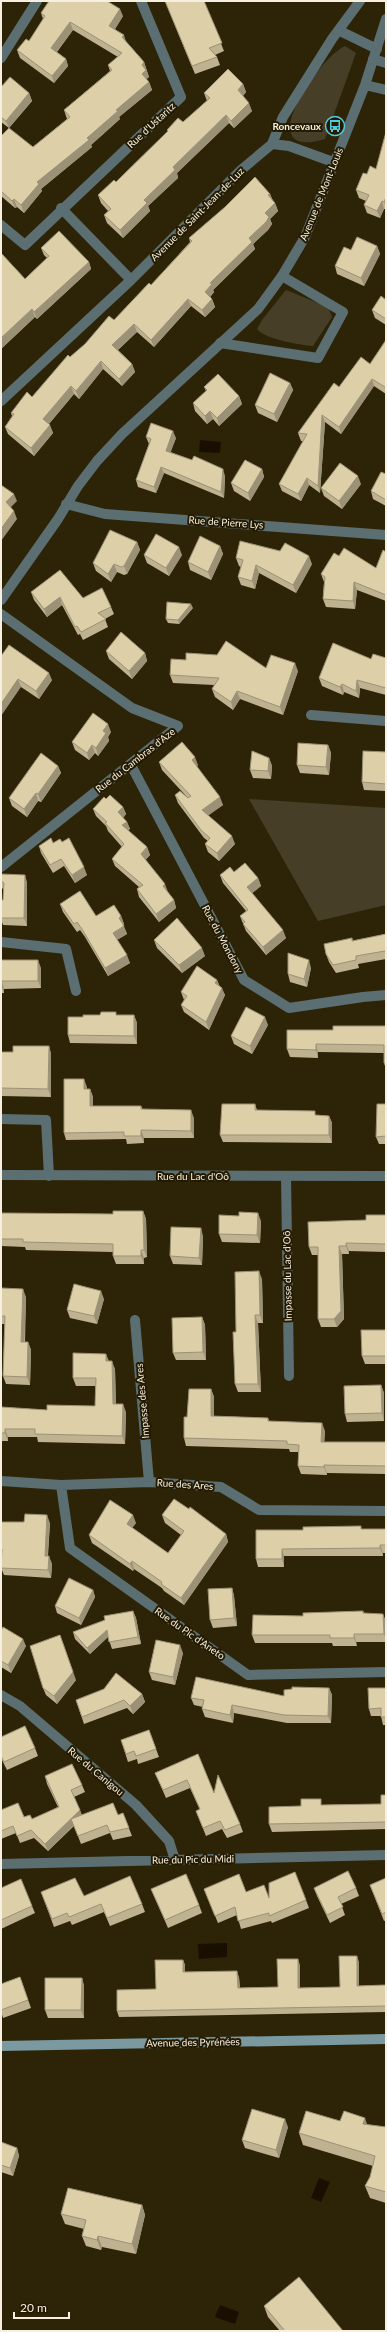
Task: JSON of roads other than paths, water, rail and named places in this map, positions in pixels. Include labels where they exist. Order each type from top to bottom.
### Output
[{"type":"main road","name":"Avenue des Pyrénées","points":[[1,2046],[386,2039]]},
{"type":"street","points":[[1,58],[37,1]]},
{"type":"street","name":"Rue d'Ustaritz","points":[[1,225],[25,245],[61,208],[181,97],[141,1]]},
{"type":"street","name":"Avenue de Saint-Jean-de-Luz","points":[[1,401],[131,280],[241,170],[272,144],[283,117],[332,39],[360,1]]},
{"type":"street","name":"Avenue de Mont-Louis","points":[[1,600],[78,486],[122,434],[258,309],[282,276],[305,237],[333,162],[365,85],[386,19]]},
{"type":"street","points":[[340,30],[377,49]]},
{"type":"street","points":[[373,59],[386,63]]},
{"type":"street","points":[[365,85],[386,90]]},
{"type":"street","points":[[272,144],[289,146],[333,162]]},
{"type":"street","points":[[61,208],[131,280]]},
{"type":"street","points":[[220,343],[318,358],[343,312],[282,276]]},
{"type":"street","name":"Rue de Pierre Lys","points":[[66,504],[105,514],[386,535]]},
{"type":"street","name":"Rue du Cambras d'Aze","points":[[1,614],[132,708],[178,726],[131,765],[80,803],[1,867]]},
{"type":"street","points":[[311,715],[386,721]]},
{"type":"street","name":"Rue du Mondony","points":[[131,765],[244,980],[289,1008],[386,995]]},
{"type":"street","points":[[1,942],[66,949],[76,992]]},
{"type":"street","points":[[1,1119],[46,1120],[49,1176]]},
{"type":"street","name":"Rue du Lac d'Oô","points":[[1,1175],[386,1176]]},
{"type":"street","name":"Impasse du Lac d'Oô","points":[[286,1176],[289,1376]]},
{"type":"street","name":"Impasse des Ares","points":[[135,1320],[149,1482]]},
{"type":"street","name":"Rue des Ares","points":[[1,1481],[61,1485],[149,1482],[221,1487],[259,1510],[386,1511]]},
{"type":"street","name":"Rue du Pic d'Aneto","points":[[61,1485],[70,1548],[248,1674],[386,1672]]},
{"type":"street","name":"Rue du Canigou","points":[[1,1695],[20,1706],[136,1805],[169,1841],[175,1860]]},
{"type":"street","name":"Rue du Pic du Midi","points":[[1,1864],[386,1855]]},
{"type":"place","name":"Roncevaux","points":[[335,126]]}]
